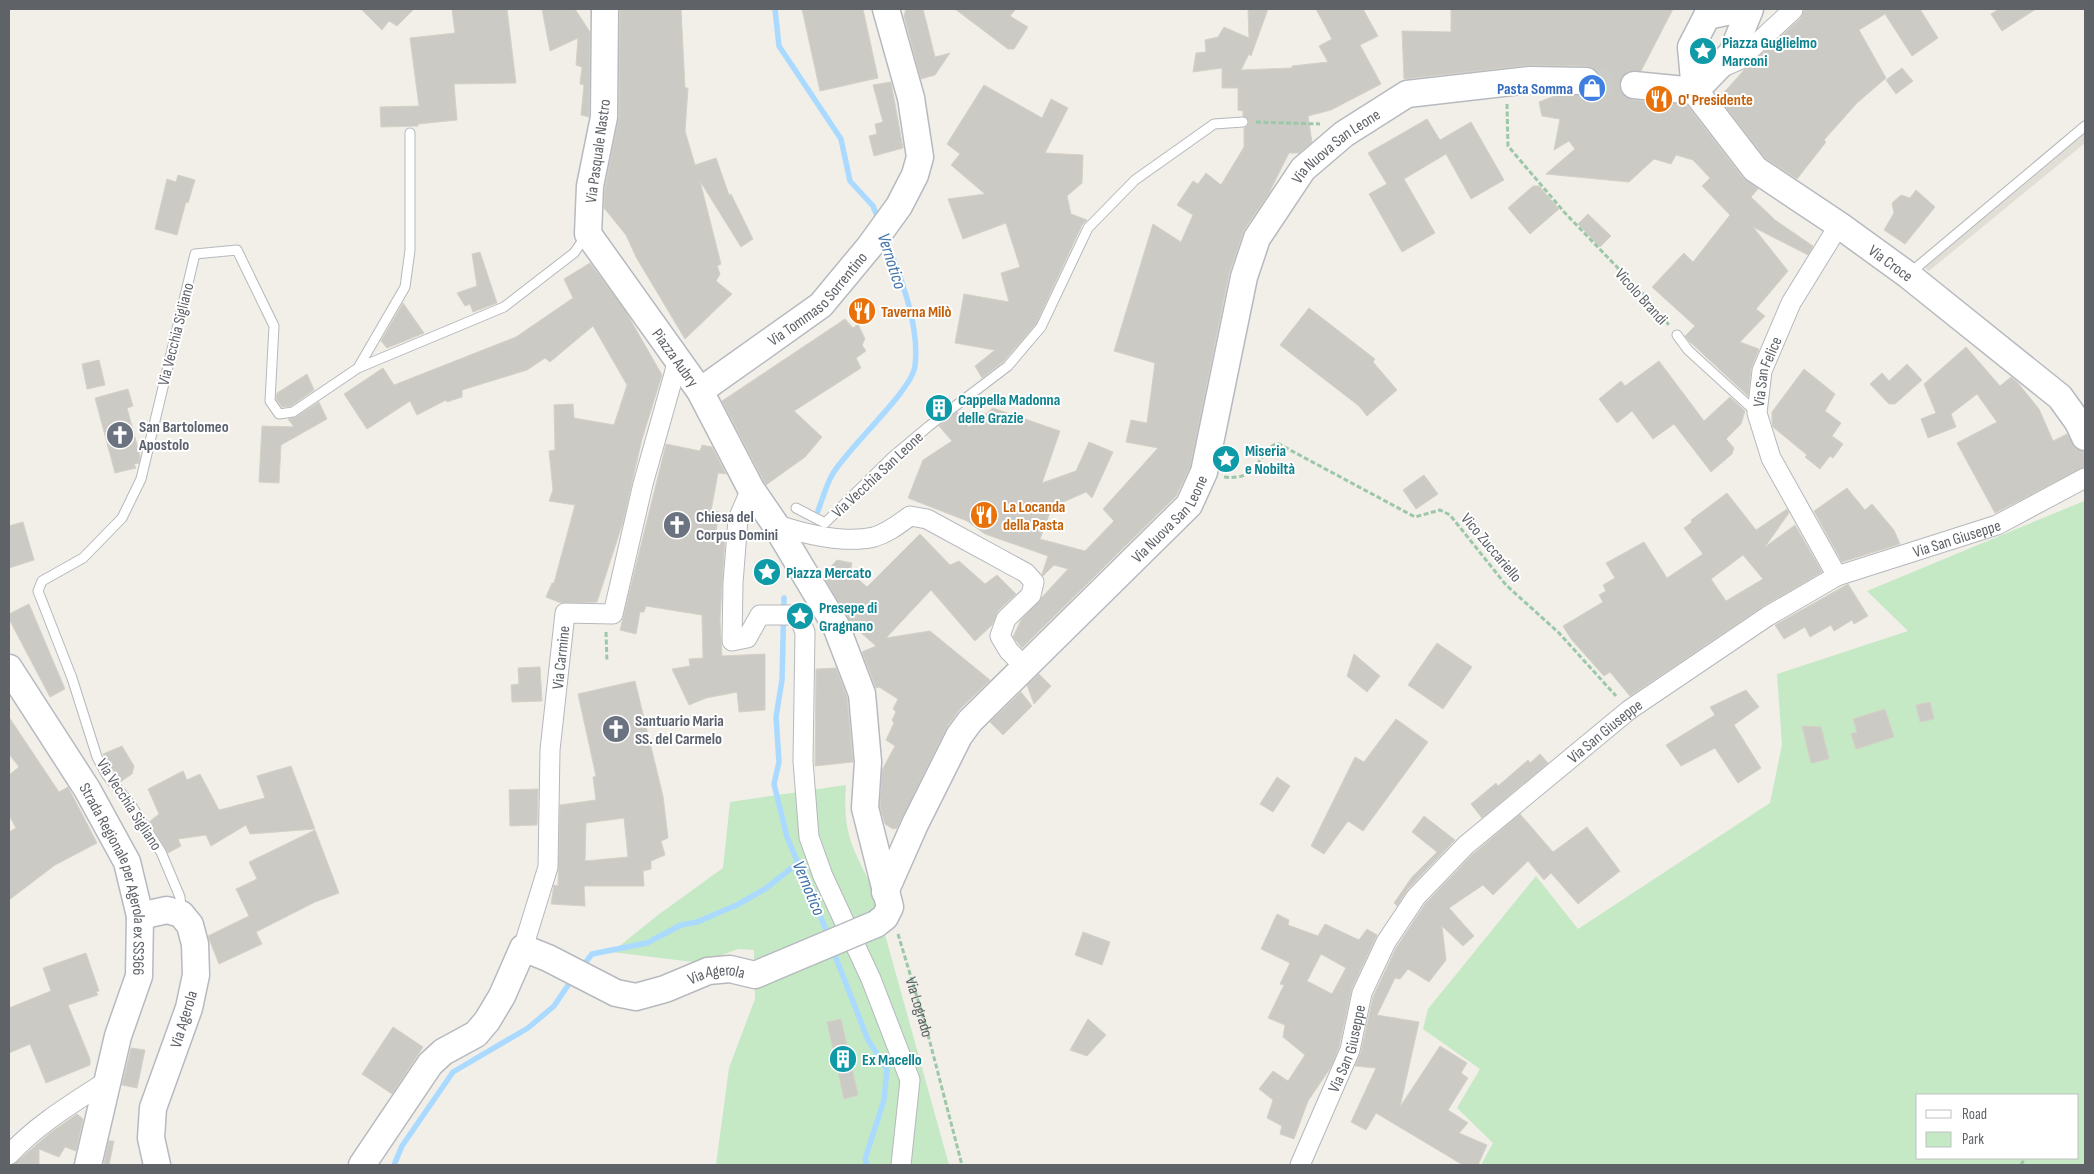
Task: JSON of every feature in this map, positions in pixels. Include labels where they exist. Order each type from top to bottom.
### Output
[{"type":"street","name":"Via Pasquale Nastro","points":[[588,234],[590,186],[604,117],[605,9]]},
{"type":"street","name":"Via Tommaso Sorrentino","points":[[700,391],[821,305],[870,246],[899,206],[915,175],[920,157],[911,98],[886,9]]},
{"type":"street","points":[[1695,91],[1691,47],[1707,12],[1741,9]]},
{"type":"street","points":[[1695,91],[1732,52],[1750,9]]},
{"type":"street","points":[[1716,69],[1740,60],[1793,10]]},
{"type":"street","name":"Via Nuova San Leone","points":[[1026,668],[1189,505],[1204,472],[1244,278],[1257,238],[1303,169],[1344,134],[1407,94],[1530,80],[1586,82]]},
{"type":"street","points":[[1634,85],[1695,91]]},
{"type":"street","name":"Via Croce","points":[[1695,91],[1755,169],[1839,225],[1908,275],[2060,397],[2078,422],[2085,437]]},
{"type":"street","name":"Via San Felice","points":[[1837,576],[1771,458],[1758,413],[1762,371],[1788,311],[1839,225]]},
{"type":"street","name":"Piazza Aubry","points":[[588,234],[700,391],[751,489]]},
{"type":"street","points":[[605,614],[613,614],[643,484],[678,360]]},
{"type":"street","name":"Via San Giuseppe","points":[[1300,1165],[1350,1050],[1362,993],[1386,942],[1416,896],[1466,844],[1629,710],[1768,616],[1837,576],[1889,561],[1997,525],[2085,478]]},
{"type":"street","points":[[751,489],[775,524],[836,626],[862,694],[868,762],[865,808],[870,824],[870,834],[884,908]]},
{"type":"street","points":[[751,489],[738,519],[732,583],[732,641],[747,638],[760,615],[798,615],[805,632],[803,762],[809,838],[822,876],[871,980],[910,1080],[901,1165]]},
{"type":"street","points":[[775,524],[797,532],[821,537],[866,538],[891,530],[910,516],[927,519],[1026,573],[1034,582],[1031,595],[1006,619],[1000,636],[1009,651],[1026,668],[970,722],[959,736],[915,824],[884,908]]},
{"type":"street","name":"Via Carmine","points":[[523,948],[548,867],[550,750],[565,613],[605,614]]},
{"type":"street","name":"Strada Regionale per Agerola ex SS366","points":[[9,668],[87,788],[127,862],[140,916],[139,976],[118,1036],[88,1165]]},
{"type":"street","points":[[870,824],[888,833],[903,834],[915,824]]},
{"type":"street","name":"Via Agerola","points":[[523,948],[548,958],[616,993],[636,997],[665,989],[708,971],[730,969],[754,975],[769,969],[884,908]]},
{"type":"street","points":[[140,916],[167,910],[181,914]]},
{"type":"street","name":"Via Agerola","points":[[157,1165],[151,1138],[153,1108],[189,1008],[196,975],[195,944],[190,925],[181,914]]},
{"type":"street","points":[[362,1165],[430,1064],[443,1052],[476,1034],[487,1021],[502,996],[523,948]]},
{"type":"street","points":[[9,1155],[36,1128],[54,1118],[107,1081]]},
{"type":"lane","name":"Via Vecchia San Leone","points":[[796,508],[824,523],[900,450],[1008,366],[1042,327],[1088,228],[1135,180],[1194,137],[1214,124],[1243,122]]},
{"type":"lane","points":[[1908,275],[2085,126]]},
{"type":"lane","points":[[358,368],[405,287],[410,250],[410,133]]},
{"type":"lane","name":"Via Vecchia Sigliano","points":[[181,914],[180,897],[161,852],[131,805],[106,774],[98,756],[72,678],[38,591],[42,580],[83,558],[122,518],[141,479],[195,254],[237,250],[274,326],[270,401],[279,414],[293,412],[358,368],[504,307],[574,252],[588,234]]},
{"type":"lane","name":"Vicolo Brandi","points":[[1678,335],[1688,350],[1758,413]]},
{"type":"path","name":"Vicolo Brandi","points":[[1504,83],[1508,111],[1508,146],[1565,212],[1642,293],[1678,335]]},
{"type":"path","points":[[1243,122],[1328,124]]},
{"type":"path","name":"Vico Zuccariello","points":[[1204,472],[1230,478],[1256,470],[1272,446],[1277,443],[1415,517],[1440,510],[1450,515],[1506,586],[1559,633],[1629,710]]},
{"type":"path","points":[[605,614],[607,662]]},
{"type":"path","name":"Via Logrado","points":[[884,908],[926,1027],[962,1165]]},
{"type":"shaded area","points":[[2085,119],[2085,143],[1929,271],[1915,261]]},
{"type":"green space","points":[[2084,501],[2085,1165],[1481,1165],[1493,1143],[1457,1108],[1480,1069],[1423,1029],[1428,1009],[1536,876],[1578,929],[1770,803],[1782,745],[1777,674],[1908,631],[1867,591]]},
{"type":"green space","points":[[846,785],[847,826],[853,847],[871,884],[949,1165],[716,1165],[729,1068],[755,999],[754,950],[738,949],[701,963],[612,952],[658,915],[723,868],[730,802]]},
{"type":"building","points":[[361,9],[414,9],[397,26],[389,21],[382,30]]},
{"type":"building","points":[[452,9],[507,9],[516,83],[454,84],[457,120],[418,124],[418,126],[381,127],[380,107],[419,106],[410,38],[455,33]]},
{"type":"building","points":[[542,9],[575,9],[590,32],[589,117],[581,115],[584,85],[580,84],[582,67],[576,65],[578,38],[550,51]]},
{"type":"building","points":[[620,9],[681,9],[685,88],[688,88],[685,131],[695,165],[716,158],[729,195],[731,194],[753,239],[741,247],[700,181],[721,264],[717,266],[720,274],[716,281],[732,294],[685,339],[636,257],[626,235],[604,208],[605,188],[619,117]]},
{"type":"building","points":[[802,9],[863,9],[878,78],[820,91]]},
{"type":"building","points":[[906,9],[923,9],[935,57],[950,53],[935,75],[921,79],[904,16]]},
{"type":"building","points":[[955,9],[1016,9],[1010,16],[1028,27],[1014,49],[1008,49]]},
{"type":"building","points":[[1248,9],[1268,9],[1251,56],[1249,54],[1241,70],[1292,68],[1292,66],[1328,62],[1319,46],[1332,39],[1316,9],[1363,9],[1378,36],[1360,45],[1381,84],[1331,110],[1308,116],[1312,142],[1299,153],[1289,153],[1269,193],[1244,230],[1229,274],[1190,467],[1176,496],[1022,648],[1013,637],[1021,620],[1068,569],[1054,565],[1043,576],[1048,556],[985,534],[967,521],[908,498],[923,460],[952,441],[939,426],[957,412],[969,427],[993,408],[1060,431],[1042,483],[1076,471],[1089,442],[1113,452],[1092,498],[1086,492],[1052,507],[1040,539],[1085,551],[1114,521],[1103,509],[1158,448],[1126,442],[1131,420],[1147,423],[1155,363],[1114,351],[1153,224],[1181,242],[1193,215],[1177,205],[1193,181],[1198,184],[1206,173],[1221,185],[1244,147],[1244,128],[1248,125],[1249,121],[1243,116],[1243,111],[1238,110],[1238,88],[1222,88],[1222,68],[1193,72],[1196,53],[1206,52],[1205,40],[1218,37],[1224,27],[1249,38]]},
{"type":"building","points":[[1451,9],[1673,9],[1641,71],[1628,71],[1622,77],[1619,84],[1621,92],[1633,100],[1687,105],[1743,178],[1758,189],[1751,197],[1775,220],[1813,246],[1808,255],[1753,227],[1788,271],[1756,309],[1765,316],[1740,342],[1759,349],[1751,369],[1748,396],[1689,341],[1685,336],[1695,326],[1652,287],[1684,253],[1693,262],[1730,215],[1702,186],[1710,178],[1693,160],[1676,155],[1671,164],[1654,159],[1629,182],[1546,174],[1575,149],[1569,141],[1554,150],[1560,119],[1542,116],[1539,102],[1557,95],[1593,94],[1599,88],[1601,80],[1599,73],[1593,68],[1586,66],[1530,65],[1404,79],[1402,31],[1451,32]]},
{"type":"building","points":[[1804,9],[1920,9],[1938,38],[1912,56],[1885,14],[1859,30],[1886,78],[1857,103],[1824,140],[1826,142],[1797,179],[1765,158],[1719,98],[1745,69],[1801,18]]},
{"type":"building","points":[[1999,9],[2036,9],[2002,31],[1991,14]]},
{"type":"building","points":[[1902,68],[1913,81],[1896,94],[1886,80]]},
{"type":"building","points":[[891,82],[903,148],[874,156],[869,136],[877,134],[875,124],[883,122],[873,85]]},
{"type":"building","points":[[984,85],[1042,118],[1051,99],[1068,108],[1045,153],[1083,155],[1082,183],[1067,196],[1071,214],[1087,220],[1082,225],[1036,324],[1004,361],[982,378],[975,366],[995,350],[955,343],[964,294],[1009,302],[1001,273],[1020,267],[1006,223],[963,239],[948,199],[985,194],[951,165],[960,154],[947,144]]},
{"type":"building","points":[[1427,119],[1440,140],[1471,122],[1504,180],[1471,199],[1446,154],[1404,179],[1435,233],[1402,252],[1369,194],[1387,184],[1368,153]]},
{"type":"building","points":[[178,175],[195,180],[188,203],[186,202],[177,235],[155,229],[167,179],[176,182]]},
{"type":"building","points":[[1533,186],[1539,186],[1559,209],[1530,234],[1508,208]]},
{"type":"building","points":[[1916,190],[1935,207],[1905,244],[1884,230],[1894,213],[1892,203],[1901,195],[1910,198]]},
{"type":"building","points":[[1588,214],[1611,236],[1600,247],[1578,224]]},
{"type":"building","points":[[480,252],[497,303],[473,312],[470,304],[465,306],[457,293],[477,286],[472,254]]},
{"type":"building","points":[[590,263],[626,312],[662,375],[642,439],[623,522],[597,602],[561,603],[546,597],[552,583],[554,583],[575,505],[549,501],[553,490],[549,451],[555,450],[554,405],[573,404],[574,418],[614,425],[627,385],[593,326],[550,362],[545,358],[527,370],[462,390],[462,397],[447,402],[446,400],[417,415],[410,401],[367,429],[344,394],[383,368],[394,385],[516,337],[573,298],[564,279]]},
{"type":"building","points":[[403,303],[424,333],[387,348],[381,341]]},
{"type":"building","points":[[1309,308],[1375,359],[1373,362],[1397,390],[1367,416],[1359,406],[1280,345]]},
{"type":"building","points":[[845,319],[853,328],[858,324],[865,339],[862,345],[866,351],[856,358],[861,368],[794,411],[822,437],[805,457],[766,485],[722,401]]},
{"type":"building","points":[[1966,347],[2000,386],[2011,377],[2018,383],[2039,409],[2053,441],[2067,434],[2076,449],[2084,452],[2085,467],[1995,513],[1957,443],[1997,422],[1977,394],[1951,414],[1956,427],[1928,438],[1921,419],[1936,413],[1924,384]]},
{"type":"building","points":[[99,360],[105,385],[87,389],[82,364]]},
{"type":"building","points":[[1659,361],[1704,421],[1730,397],[1745,411],[1741,424],[1726,439],[1734,448],[1732,454],[1711,472],[1674,424],[1653,439],[1632,411],[1617,423],[1599,399],[1621,381],[1625,386]]},
{"type":"building","points":[[1907,364],[1922,380],[1895,404],[1889,404],[1870,384],[1882,373],[1889,381]]},
{"type":"building","points":[[1804,369],[1835,394],[1825,411],[1841,423],[1832,436],[1843,444],[1833,458],[1830,456],[1820,469],[1805,457],[1807,455],[1773,427],[1772,422],[1772,412]]},
{"type":"building","points":[[307,374],[314,390],[291,406],[282,407],[276,399],[277,393]]},
{"type":"building","name":"San Bartolomeo Apostolo","points":[[128,389],[133,406],[127,408],[140,456],[139,463],[134,464],[136,468],[115,473],[95,398]]},
{"type":"building","name":"Cappella Madonna delle Grazie","points":[[943,396],[949,403],[931,416],[926,410]]},
{"type":"building","points":[[319,402],[327,419],[281,445],[279,483],[259,482],[262,426],[294,427],[288,419],[296,417]]},
{"type":"building","points":[[666,444],[700,451],[702,445],[712,447],[726,474],[718,473],[711,511],[719,512],[714,544],[725,536],[720,620],[722,656],[765,654],[765,710],[739,712],[737,692],[706,698],[689,705],[672,669],[690,666],[689,659],[703,658],[702,615],[646,606],[644,612],[640,612],[636,634],[620,630]]},
{"type":"building","points":[[1424,475],[1438,494],[1416,509],[1403,490]]},
{"type":"building","points":[[1847,488],[1865,510],[1872,504],[1894,530],[1900,544],[1842,562],[1814,511]]},
{"type":"building","points":[[1727,493],[1756,530],[1787,509],[1789,513],[1765,547],[1795,525],[1822,572],[1762,607],[1630,696],[1610,672],[1604,676],[1571,639],[1563,626],[1603,602],[1599,595],[1606,591],[1603,585],[1615,578],[1606,563],[1644,542],[1667,578],[1703,554],[1684,528],[1692,522],[1691,520]],"holes":[[[1743,555],[1763,579],[1726,601],[1711,579]]]},
{"type":"building","points":[[23,522],[34,560],[9,568],[9,526]]},
{"type":"building","points":[[920,534],[950,565],[959,561],[985,584],[997,575],[1016,594],[998,611],[992,625],[975,641],[931,590],[886,638],[930,631],[990,680],[959,710],[947,727],[897,828],[893,829],[885,824],[880,807],[882,770],[895,746],[886,740],[894,723],[892,720],[896,712],[893,709],[898,699],[879,687],[876,688],[862,652],[876,646],[851,624],[823,575],[837,560],[852,563],[850,572],[867,587]]},
{"type":"building","points":[[1848,584],[1868,616],[1854,624],[1852,620],[1834,631],[1831,625],[1810,637],[1805,627],[1784,639],[1775,625]]},
{"type":"building","points":[[29,604],[65,689],[50,697],[9,619],[9,614]]},
{"type":"building","points":[[1437,643],[1472,667],[1443,709],[1408,685]]},
{"type":"building","points":[[1354,654],[1380,676],[1367,692],[1347,676]]},
{"type":"building","points":[[540,667],[542,701],[512,702],[511,685],[519,684],[518,668]]},
{"type":"building","points":[[836,668],[847,697],[853,762],[815,766],[816,669]]},
{"type":"building","points":[[1039,674],[1051,686],[1034,704],[1027,685]]},
{"type":"building","points":[[635,681],[663,796],[668,838],[661,841],[665,855],[651,861],[651,869],[643,871],[644,886],[584,886],[585,906],[551,904],[554,885],[558,886],[560,805],[596,800],[593,777],[596,776],[578,694]],"holes":[[[624,818],[628,857],[585,861],[586,823]]]},
{"type":"building","points":[[1746,690],[1759,707],[1734,725],[1761,768],[1738,783],[1715,748],[1681,766],[1666,745],[1715,715],[1710,707]]},
{"type":"building","points":[[1021,692],[1032,706],[1003,735],[990,722]]},
{"type":"building","points":[[1930,702],[1934,719],[1920,722],[1916,705]]},
{"type":"building","points":[[1885,709],[1894,737],[1856,749],[1851,734],[1857,732],[1853,719]]},
{"type":"building","points":[[9,717],[59,792],[68,787],[97,843],[55,865],[9,900],[9,832],[16,828],[9,815],[9,775],[19,767],[9,754]]},
{"type":"building","points":[[1396,719],[1428,742],[1363,831],[1348,821],[1324,854],[1311,846],[1355,757],[1364,762]]},
{"type":"building","points":[[1802,726],[1821,727],[1829,759],[1811,763]]},
{"type":"building","points":[[122,746],[134,766],[132,774],[120,782],[103,754]]},
{"type":"building","points":[[1540,754],[1548,763],[1482,818],[1471,804],[1496,783],[1498,786],[1528,760],[1530,763]]},
{"type":"building","points":[[291,766],[315,829],[250,834],[246,825],[211,846],[206,835],[178,839],[181,846],[168,853],[149,822],[159,814],[148,789],[183,771],[187,780],[200,774],[219,810],[265,798],[257,776]]},
{"type":"building","points":[[1277,777],[1290,786],[1273,812],[1260,804]]},
{"type":"building","points":[[538,789],[537,825],[510,826],[509,790]]},
{"type":"building","points":[[1520,814],[1553,852],[1587,827],[1620,871],[1578,904],[1551,873],[1544,880],[1528,861],[1493,895],[1483,885],[1449,908],[1474,936],[1463,946],[1442,926],[1446,960],[1429,982],[1408,969],[1400,979],[1395,978],[1377,1015],[1419,1022],[1400,1107],[1440,1046],[1467,1063],[1461,1073],[1468,1078],[1448,1110],[1468,1123],[1459,1133],[1487,1145],[1478,1165],[1463,1165],[1376,1113],[1366,1130],[1351,1122],[1376,1068],[1355,1066],[1361,1052],[1373,997],[1396,948],[1425,904],[1472,855]]},
{"type":"building","points":[[1424,816],[1455,840],[1408,889],[1397,906],[1394,903],[1412,877],[1437,852],[1412,832]]},
{"type":"building","points":[[315,830],[339,893],[315,902],[256,932],[262,944],[219,964],[208,936],[249,916],[236,889],[257,879],[249,862]]},
{"type":"building","points":[[1277,914],[1289,920],[1288,925],[1318,936],[1325,924],[1359,940],[1367,929],[1377,935],[1352,988],[1339,1047],[1331,1067],[1308,1101],[1294,1139],[1280,1134],[1282,1126],[1267,1118],[1273,1100],[1259,1089],[1273,1071],[1288,1081],[1305,1055],[1283,1037],[1285,1025],[1268,1018],[1284,985],[1280,984],[1290,963],[1261,949]],"holes":[[[1321,954],[1346,968],[1332,994],[1307,981]]]},
{"type":"building","points":[[1083,932],[1110,942],[1102,965],[1075,955]]},
{"type":"building","points":[[86,953],[99,991],[96,992],[98,995],[68,1005],[90,1059],[90,1065],[46,1083],[30,1044],[9,1053],[9,1008],[51,991],[43,968]]},
{"type":"building","name":"Ex Macello","points":[[841,1019],[858,1095],[844,1099],[827,1022]]},
{"type":"building","points":[[1088,1019],[1106,1035],[1087,1056],[1070,1050]]},
{"type":"building","points":[[393,1027],[423,1047],[392,1094],[362,1074]]},
{"type":"building","points":[[131,1048],[145,1050],[137,1088],[122,1085]]},
{"type":"building","points":[[77,1114],[83,1119],[76,1151],[65,1147],[59,1157],[39,1149],[39,1165],[13,1165],[50,1133]]},
{"type":"building","points":[[109,1141],[114,1141],[109,1165],[104,1163]]},
{"type":"waterway","name":"Vernotico","points":[[775,9],[779,46],[841,139],[850,181],[873,206],[879,221]]},
{"type":"waterway","name":"Vernotico","points":[[818,511],[832,475],[903,390],[915,366],[916,350],[912,317],[908,300],[885,237]]},
{"type":"waterway","name":"Vernotico","points":[[784,598],[782,680],[776,717],[779,762],[774,784],[787,837],[829,937]]},
{"type":"waterway","points":[[582,967],[592,954],[647,943],[681,925],[697,922],[737,905],[765,889],[798,863]]},
{"type":"waterway","name":"Vernotico","points":[[832,948],[868,1040],[887,1069],[884,1100],[865,1159],[867,1165]]},
{"type":"waterway","points":[[394,1165],[402,1146],[453,1072],[528,1028],[554,1006],[573,978]]},
{"type":"tunnel","points":[[1586,81],[1634,85]]},
{"type":"place","name":"Piazza Guglielmo Marconi","points":[[1703,51]]},
{"type":"place","name":"Pasta Somma","points":[[1592,88]]},
{"type":"place","name":"O' Presidente","points":[[1659,99]]},
{"type":"place","name":"Taverna Milò","points":[[862,311]]},
{"type":"place","name":"Cappella Madonna delle Grazie","points":[[939,408]]},
{"type":"place","name":"San Bartolomeo Apostolo","points":[[120,435]]},
{"type":"place","name":"Miseria e Nobiltà","points":[[1226,459]]},
{"type":"place","name":"La Locanda della Pasta","points":[[984,515]]},
{"type":"place","name":"Chiesa del Corpus Domini","points":[[677,525]]},
{"type":"place","name":"Piazza Mercato","points":[[767,572]]},
{"type":"place","name":"Presepe di Gragnano","points":[[800,616]]},
{"type":"place","name":"Santuario Maria SS. del Carmelo","points":[[616,729]]},
{"type":"place","name":"Ex Macello","points":[[843,1059]]}]
